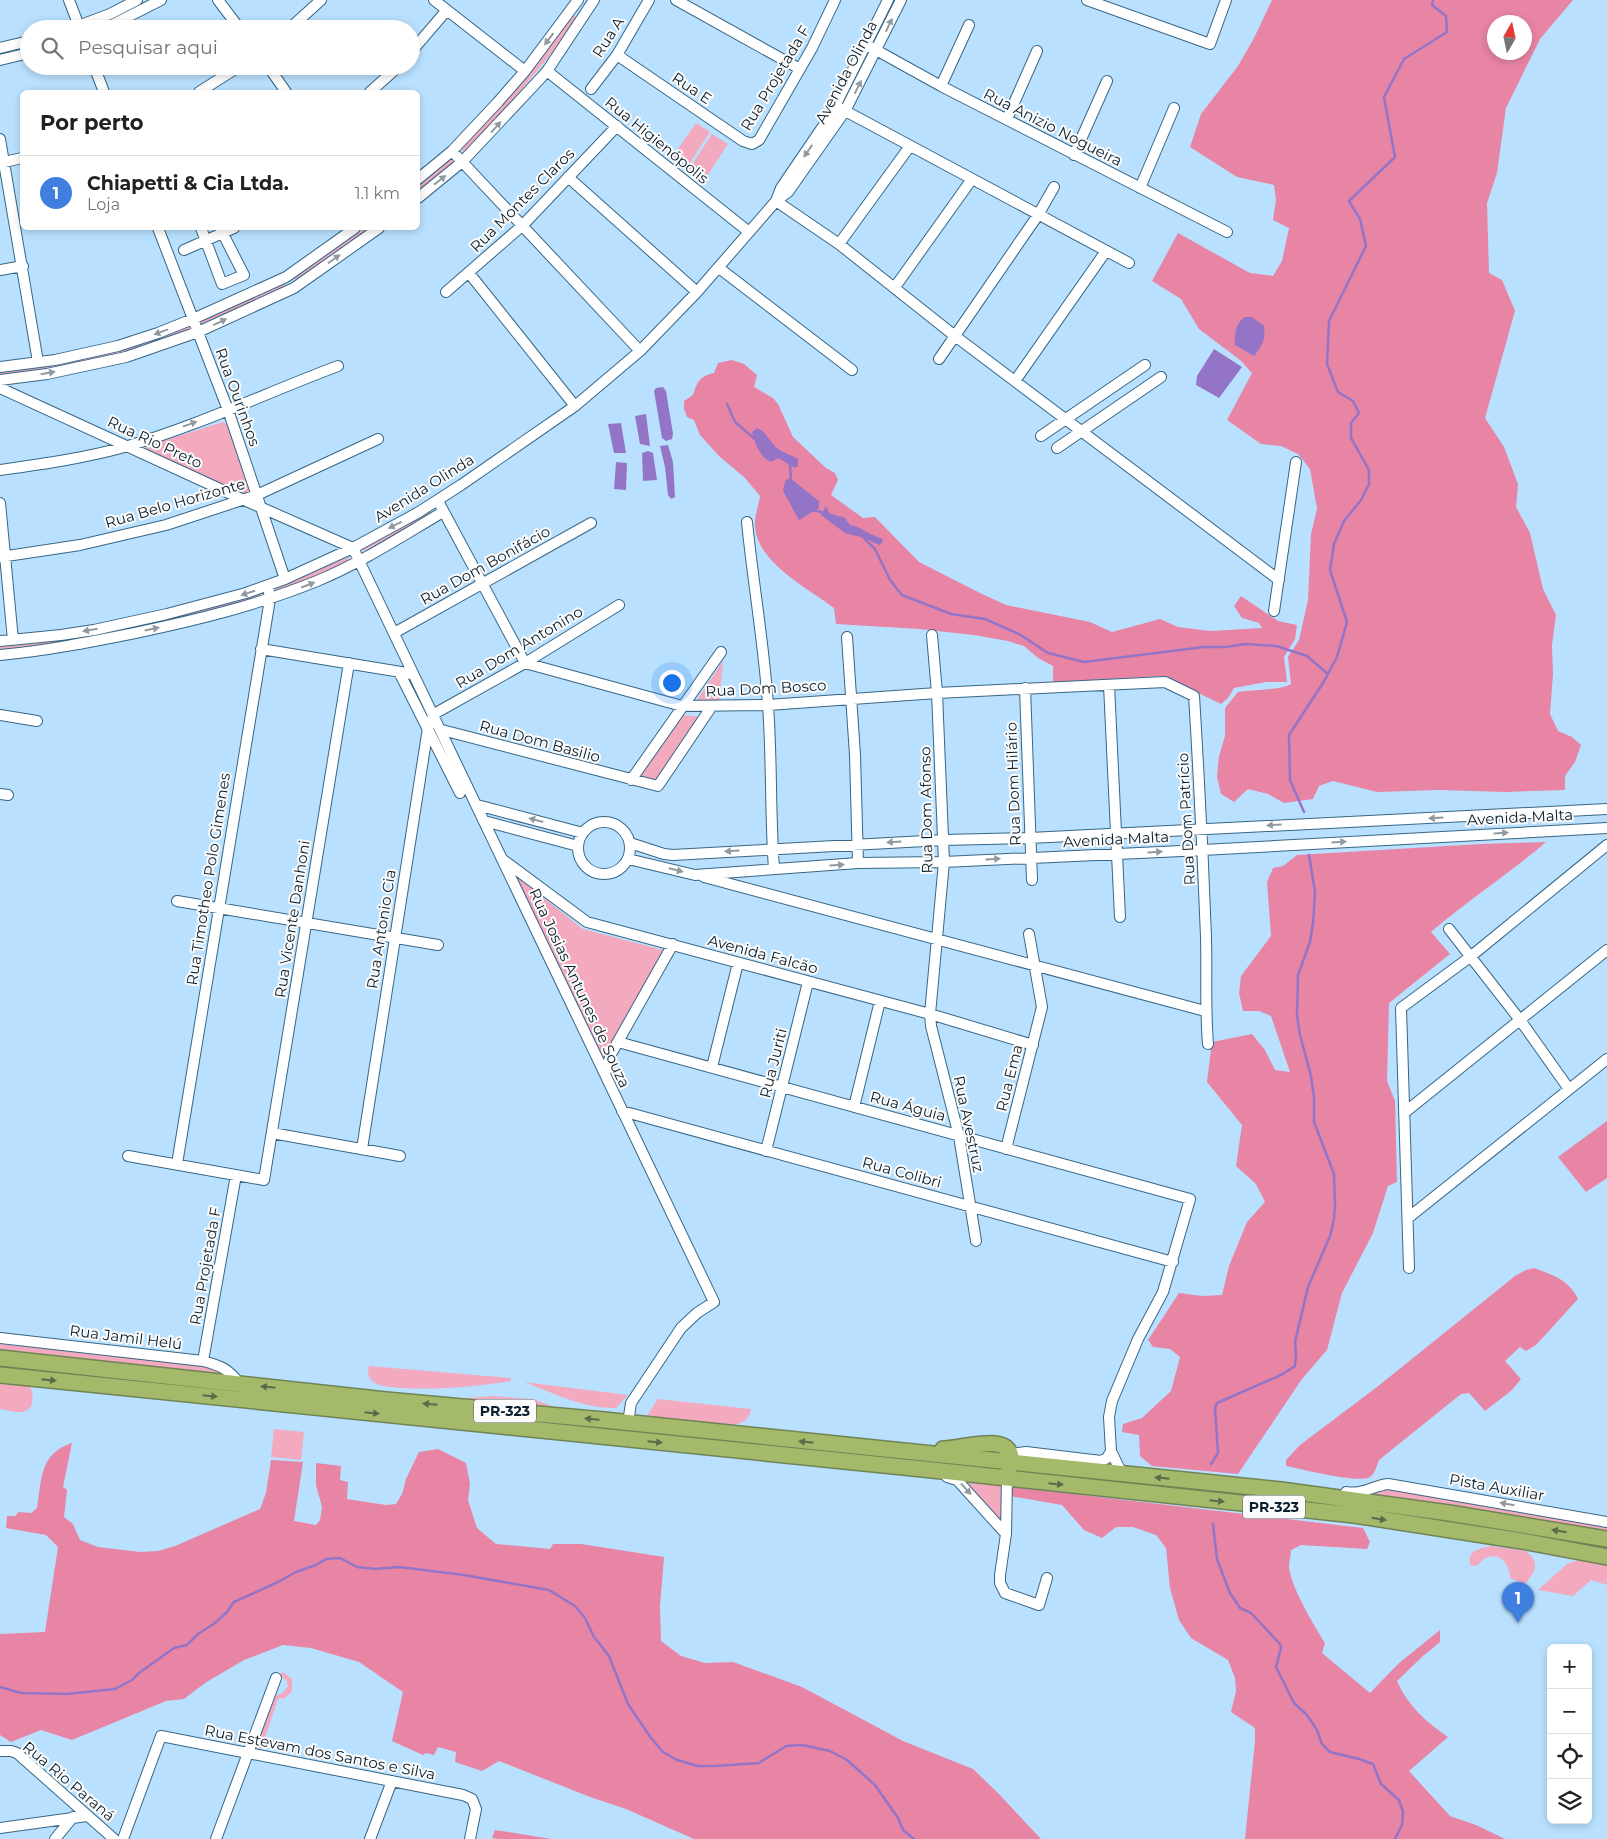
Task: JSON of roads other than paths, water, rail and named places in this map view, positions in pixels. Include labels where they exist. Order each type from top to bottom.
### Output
[{"type":"highway","name":"PR-323","points":[[0,1358],[396,1401],[826,1444],[953,1449],[1000,1443],[1005,1445],[1009,1466]]},
{"type":"highway","name":"PR-323","points":[[0,1375],[923,1469]]},
{"type":"highway","name":"PR-323","points":[[1009,1466],[1122,1474],[1281,1490],[1449,1513],[1607,1539]]},
{"type":"highway","name":"PR-323","points":[[1009,1466],[1354,1515],[1607,1555]]},
{"type":"highway","points":[[923,1469],[1004,1471],[1009,1466]]},
{"type":"street","points":[[69,0],[74,20]]},
{"type":"street","points":[[95,20],[137,0]]},
{"type":"street","points":[[122,20],[161,0]]},
{"type":"street","points":[[218,0],[233,20]]},
{"type":"street","points":[[299,20],[322,0]]},
{"type":"street","points":[[434,0],[525,71]]},
{"type":"street","points":[[420,196],[462,162],[546,71],[585,16],[594,0]]},
{"type":"street","name":"Rua A","points":[[591,89],[616,55],[649,0]]},
{"type":"street","points":[[676,0],[800,69]]},
{"type":"street","name":"Rua Projetada F","points":[[752,144],[758,140],[800,69],[835,0]]},
{"type":"street","name":"Avenida Olinda","points":[[776,201],[781,188],[820,134],[836,106],[888,0]]},
{"type":"street","name":"Avenida Olinda","points":[[0,641],[61,635],[132,622],[215,602],[268,586],[353,548],[438,501],[575,406],[640,351],[719,268],[776,201],[788,192],[836,127],[877,50],[900,0]]},
{"type":"street","points":[[1087,0],[1210,44],[1226,0]]},
{"type":"street","points":[[420,177],[452,151],[478,124],[525,71],[576,4],[585,16]]},
{"type":"street","points":[[420,42],[447,10]]},
{"type":"street","points":[[941,86],[969,25]]},
{"type":"street","points":[[0,48],[20,43]]},
{"type":"street","name":"Rua Anizio Nogueira","points":[[867,45],[941,86],[1227,232]]},
{"type":"street","points":[[1007,120],[1037,51]]},
{"type":"street","points":[[0,60],[20,55]]},
{"type":"street","name":"Rua E","points":[[616,55],[743,141],[752,144]]},
{"type":"street","name":"Rua Higienópolis","points":[[546,71],[749,232]]},
{"type":"street","points":[[97,75],[103,90]]},
{"type":"street","points":[[202,90],[226,75]]},
{"type":"street","points":[[274,75],[285,90]]},
{"type":"street","points":[[372,90],[389,75]]},
{"type":"street","points":[[1074,155],[1107,81]]},
{"type":"street","points":[[836,106],[1129,263]]},
{"type":"street","points":[[1140,188],[1174,108]]},
{"type":"street","name":"Rua Montes Claros","points":[[446,292],[522,225],[617,126]]},
{"type":"street","points":[[0,138],[2,162],[23,266],[38,362]]},
{"type":"street","points":[[839,244],[910,146]]},
{"type":"street","points":[[452,151],[640,351]]},
{"type":"street","points":[[2,162],[20,158]]},
{"type":"street","points":[[568,177],[697,292]]},
{"type":"street","points":[[895,287],[972,179]]},
{"type":"street","points":[[939,359],[1038,215],[1054,187]]},
{"type":"street","points":[[776,201],[839,244],[955,336],[1279,580]]},
{"type":"street","name":"Rua Ourinhos","points":[[159,230],[228,410],[285,579]]},
{"type":"street","points":[[184,250],[206,241],[222,230],[244,275],[222,284],[206,241],[202,230]]},
{"type":"street","points":[[0,367],[38,362],[118,346],[194,319],[286,277],[352,230]]},
{"type":"street","points":[[0,380],[47,374],[126,356],[198,332],[294,288],[376,230]]},
{"type":"street","points":[[1016,381],[1106,251]]},
{"type":"street","points":[[0,270],[23,266]]},
{"type":"street","points":[[719,268],[852,370]]},
{"type":"street","points":[[469,273],[575,406]]},
{"type":"street","points":[[234,279],[243,296]]},
{"type":"street","points":[[1041,436],[1145,365]]},
{"type":"street","points":[[0,470],[56,462],[127,446],[228,410],[338,366]]},
{"type":"street","points":[[1057,448],[1161,377]]},
{"type":"street","name":"Rua Rio Preto","points":[[0,388],[353,548]]},
{"type":"street","name":"Rua Belo Horizonte","points":[[3,557],[80,545],[166,525],[257,495],[378,439]]},
{"type":"street","points":[[1274,611],[1296,462]]},
{"type":"street","points":[[438,501],[526,663]]},
{"type":"street","points":[[0,503],[3,557],[13,640]]},
{"type":"street","name":"Avenida Olinda","points":[[0,655],[64,646],[136,632],[270,599],[317,581],[360,561],[443,512]]},
{"type":"street","name":"Rua Dom Bonifácio","points":[[394,633],[591,522]]},
{"type":"street","points":[[747,522],[750,565],[768,706],[774,869]]},
{"type":"street","name":"Rua Josias Antunes de Souza","points":[[353,548],[442,730],[476,805],[714,1302],[697,1313],[681,1328],[631,1403],[628,1423]]},
{"type":"street","name":"Rua Timotheo Polo Gimenes","points":[[177,1164],[270,599],[268,586]]},
{"type":"street","name":"Rua Dom Antonino","points":[[434,714],[526,663],[619,605]]},
{"type":"street","name":"Rua Dom Afonso","points":[[930,1014],[944,862],[937,693],[932,635]]},
{"type":"street","points":[[847,637],[855,754],[858,863]]},
{"type":"street","points":[[261,649],[413,674]]},
{"type":"street","points":[[631,780],[721,652]]},
{"type":"street","name":"Rua Vicente Danhoni","points":[[236,1175],[264,1180],[349,663]]},
{"type":"street","name":"Rua Dom Bosco","points":[[526,663],[682,706],[768,706],[937,693],[1165,682],[1194,696]]},
{"type":"street","points":[[399,672],[460,794]]},
{"type":"street","points":[[1109,686],[1120,918]]},
{"type":"street","name":"Rua Dom Hilário","points":[[1024,688],[1032,880]]},
{"type":"street","name":"Rua Dom Patrício","points":[[1194,696],[1203,850],[1206,941],[1205,1012],[1208,1044]]},
{"type":"street","name":"Rua Dom Basilio","points":[[442,730],[658,786],[712,706]]},
{"type":"street","name":"Rua Antonio Cia","points":[[362,1149],[428,728],[434,714]]},
{"type":"street","points":[[0,715],[37,721]]},
{"type":"street","points":[[476,805],[583,833]]},
{"type":"street","name":"Avenida Malta","points":[[630,843],[664,854],[673,854],[1607,809]]},
{"type":"street","points":[[484,821],[578,846]]},
{"type":"street","points":[[596,823],[612,823],[626,833],[630,843],[626,864],[617,871],[601,874],[590,870],[582,862],[578,846],[583,833],[596,823]]},
{"type":"street","name":"Avenida Malta","points":[[628,859],[695,875],[858,863],[944,862],[1203,850],[1607,828]]},
{"type":"street","points":[[1409,1268],[1401,1008],[1470,956],[1607,845]]},
{"type":"street","name":"Avenida Falcão","points":[[502,858],[587,922],[930,1014],[1033,1045]]},
{"type":"street","points":[[695,875],[1205,1012]]},
{"type":"street","points":[[177,901],[438,945]]},
{"type":"street","points":[[1448,929],[1520,1020],[1569,1089]]},
{"type":"street","points":[[1029,934],[1034,966]]},
{"type":"street","points":[[605,1074],[611,1054],[673,944]]},
{"type":"street","points":[[1404,1113],[1607,950]]},
{"type":"street","points":[[712,1068],[738,963]]},
{"type":"street","name":"Rua Ema","points":[[1006,1149],[1041,1015],[1042,1007],[1034,966]]},
{"type":"street","name":"Rua Juriti","points":[[766,1151],[808,982]]},
{"type":"street","points":[[854,1107],[880,1001]]},
{"type":"street","name":"Rua Avestruz","points":[[930,1014],[931,1026],[959,1136],[976,1242]]},
{"type":"street","name":"Rua Águia","points":[[618,1042],[1190,1199],[1173,1262]]},
{"type":"street","points":[[1408,1218],[1607,1059]]},
{"type":"street","name":"Rua Colibri","points":[[622,1112],[1173,1262]]},
{"type":"street","points":[[272,1133],[400,1156]]},
{"type":"street","points":[[128,1156],[236,1175]]},
{"type":"street","name":"Rua Projetada F","points":[[203,1361],[236,1175]]},
{"type":"street","points":[[1122,1474],[1111,1451],[1109,1417],[1112,1401],[1138,1339],[1163,1292],[1173,1262]]},
{"type":"street","name":"Rua Jamil Helú","points":[[0,1338],[203,1361],[230,1372],[240,1384]]},
{"type":"street","points":[[1047,1578],[1039,1605],[1005,1593],[1000,1583],[1006,1534],[1009,1466],[1026,1452],[1101,1461],[1107,1458],[1111,1451]]},
{"type":"street","points":[[923,1469],[957,1480],[1006,1534]]},
{"type":"street","name":"Pista Auxiliar","points":[[1281,1490],[1305,1487],[1357,1494],[1381,1484],[1388,1484],[1607,1522]]},
{"type":"street","points":[[216,1839],[276,1678]]},
{"type":"street","name":"Rua Estevam dos Santos e Silva","points":[[123,1839],[161,1736],[463,1796],[472,1800],[476,1809],[471,1839]]},
{"type":"street","name":"Rua Rio Paraná","points":[[2,1750],[17,1753],[114,1839]]},
{"type":"street","points":[[370,1839],[392,1781]]},
{"type":"street","points":[[0,1828],[87,1816]]},
{"type":"street","points":[[55,1839],[73,1817]]},
{"type":"waterway","points":[[1304,812],[1290,780],[1289,735],[1323,683],[1337,657],[1347,622],[1330,570],[1334,544],[1344,521],[1361,500],[1369,484],[1369,470],[1351,438],[1351,423],[1359,413],[1353,401],[1338,392],[1327,364],[1329,321],[1366,246],[1360,219],[1349,201],[1395,157],[1384,97],[1404,59],[1447,32],[1446,16],[1432,5],[1433,0]]},
{"type":"waterway","points":[[727,404],[735,422],[756,440]]},
{"type":"waterway","points":[[790,464],[791,481]]},
{"type":"waterway","points":[[814,510],[837,517]]},
{"type":"waterway","points":[[861,535],[875,549],[890,580],[902,595],[951,614],[985,619],[1019,634],[1048,653],[1084,662],[1204,647],[1226,647],[1245,644],[1276,646],[1307,656],[1328,674]]},
{"type":"waterway","points":[[1211,1464],[1218,1453],[1215,1408],[1217,1403],[1281,1375],[1295,1366],[1295,1342],[1308,1287],[1330,1236],[1334,1219],[1334,1174],[1314,1122],[1314,1098],[1311,1076],[1300,1035],[1297,1015],[1298,975],[1310,942],[1313,923],[1315,892],[1309,855]]},
{"type":"waterway","points":[[1213,1524],[1217,1559],[1230,1593],[1240,1608],[1251,1613],[1280,1644],[1281,1648],[1276,1667],[1294,1703],[1307,1715],[1317,1730],[1322,1744],[1330,1752],[1373,1764],[1381,1784],[1399,1800],[1403,1812],[1402,1825],[1395,1839]]},
{"type":"waterway","points":[[0,1687],[21,1693],[67,1694],[115,1689],[132,1680],[174,1648],[187,1645],[198,1634],[215,1623],[227,1612],[234,1602],[326,1559],[340,1558],[357,1567],[375,1569],[399,1567],[464,1575],[549,1590],[575,1606],[585,1618],[594,1637],[609,1656],[628,1704],[663,1752],[677,1760],[698,1766],[715,1766],[759,1763],[786,1746],[802,1745],[830,1751],[847,1760],[875,1785],[898,1818],[903,1830],[914,1839]]},
{"type":"place","name":"Chiapetti & Cia Ltda.","points":[[1518,1623]]}]
